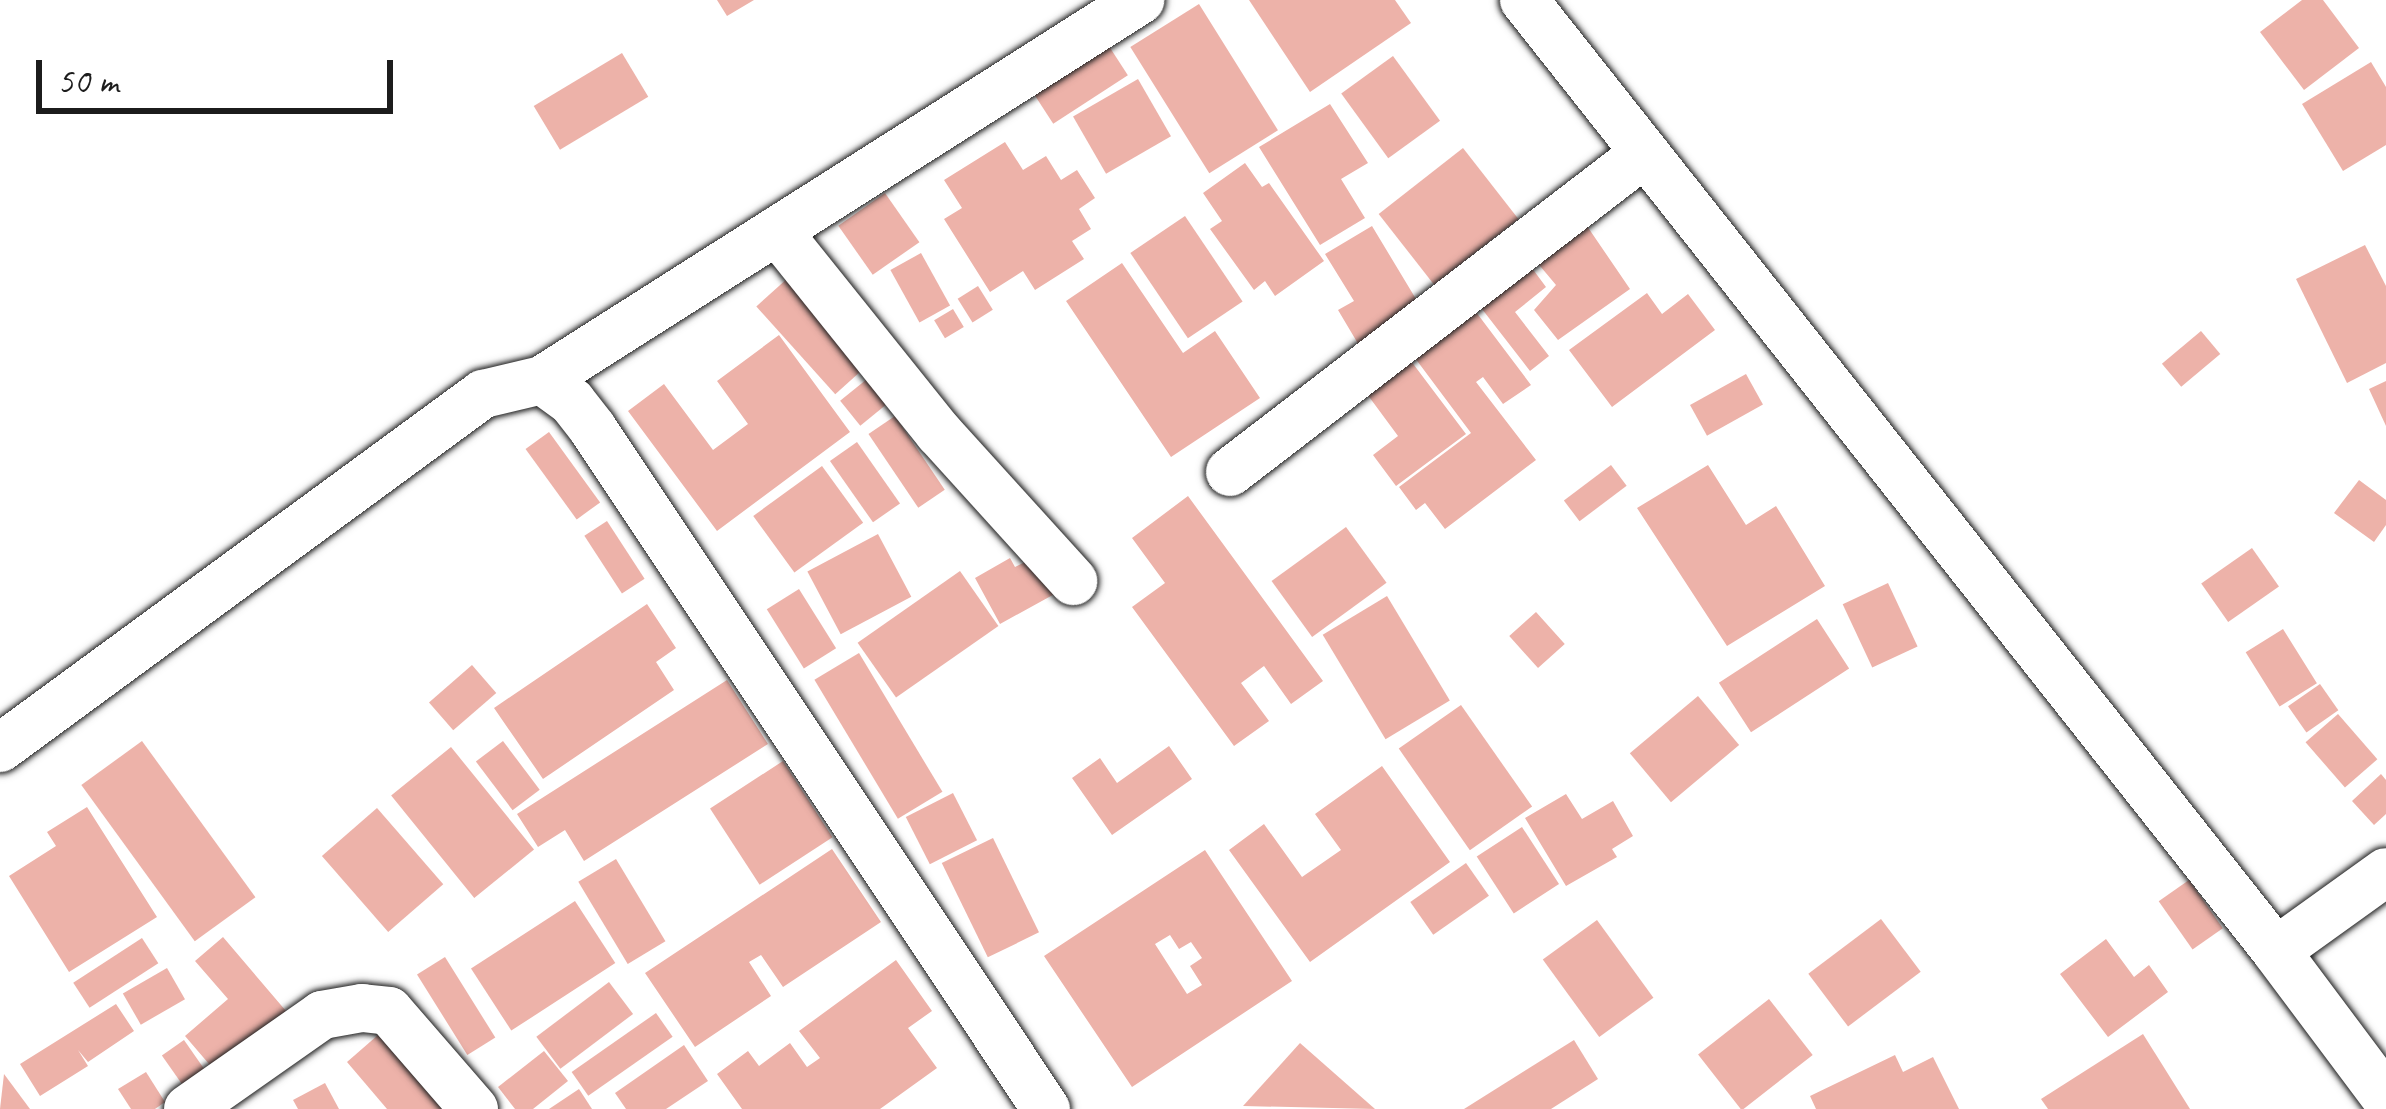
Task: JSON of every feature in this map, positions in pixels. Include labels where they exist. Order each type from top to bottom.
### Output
[{"type":"street","points":[[0,748],[483,394],[542,380],[1140,0]]},
{"type":"street","points":[[1524,0],[2276,952],[2386,1098]]},
{"type":"street","points":[[1230,472],[1645,153]]},
{"type":"street","points":[[777,231],[939,433],[1073,580]]},
{"type":"street","points":[[542,380],[572,402],[593,429],[1046,1109]]},
{"type":"street","points":[[2276,952],[2386,872]]},
{"type":"street","points":[[188,1109],[322,1015],[362,1008],[389,1011],[474,1109]]},
{"type":"building","points":[[717,0],[754,0],[727,16]]},
{"type":"building","points":[[1249,0],[1395,0],[1411,23],[1310,92]]},
{"type":"building","points":[[2302,0],[2323,0],[2359,48],[2304,90],[2260,32]]},
{"type":"building","points":[[1199,4],[1278,130],[1209,173],[1130,47]]},
{"type":"building","points":[[1105,40],[1128,75],[1053,124],[1030,88]]},
{"type":"building","points":[[622,53],[648,97],[560,150],[534,106]]},
{"type":"building","points":[[1393,56],[1440,121],[1388,158],[1341,94]]},
{"type":"building","points":[[2371,62],[2386,87],[2386,145],[2343,171],[2302,104]]},
{"type":"building","points":[[1138,79],[1171,136],[1106,174],[1073,117]]},
{"type":"building","points":[[1330,104],[1368,163],[1341,179],[1365,218],[1320,245],[1259,147]]},
{"type":"building","points":[[1005,142],[1023,170],[1046,156],[1061,180],[1077,170],[1095,198],[1079,209],[1091,229],[1072,241],[1084,259],[1035,290],[1023,271],[990,292],[944,219],[962,208],[944,180]]},
{"type":"building","points":[[1463,148],[1518,219],[1434,285],[1379,214]]},
{"type":"building","points":[[1245,163],[1262,187],[1269,183],[1324,261],[1275,296],[1265,281],[1254,290],[1210,229],[1222,221],[1203,193]]},
{"type":"building","points":[[885,193],[919,242],[873,275],[838,226]]},
{"type":"building","points":[[1185,216],[1243,301],[1188,338],[1130,253]]},
{"type":"building","points":[[1372,226],[1422,309],[1360,347],[1338,310],[1354,301],[1325,254]]},
{"type":"building","points":[[1587,226],[1630,289],[1558,340],[1534,310],[1556,285],[1535,260]]},
{"type":"building","points":[[2365,245],[2386,286],[2386,363],[2347,383],[2296,279]]},
{"type":"building","points":[[921,253],[950,305],[919,322],[890,270]]},
{"type":"building","points":[[1526,260],[1546,287],[1515,312],[1549,356],[1530,371],[1475,300]]},
{"type":"building","points":[[1122,263],[1183,353],[1215,331],[1260,398],[1171,457],[1066,301]]},
{"type":"building","points":[[789,277],[868,365],[835,394],[756,306]]},
{"type":"building","points":[[978,286],[993,310],[972,322],[958,299]]},
{"type":"building","points":[[1647,293],[1662,314],[1688,294],[1715,330],[1612,407],[1569,350]]},
{"type":"building","points":[[1473,308],[1531,385],[1503,404],[1483,377],[1476,382],[1536,460],[1445,529],[1425,503],[1416,510],[1399,487],[1471,433],[1412,354]]},
{"type":"building","points":[[953,309],[964,327],[945,338],[934,320]]},
{"type":"building","points":[[2201,331],[2220,354],[2181,387],[2162,364]]},
{"type":"building","points":[[779,335],[850,432],[717,531],[628,411],[664,384],[713,450],[748,424],[717,381]]},
{"type":"building","points":[[1411,361],[1466,434],[1396,486],[1373,455],[1398,436],[1367,394]]},
{"type":"building","points":[[1746,374],[1763,405],[1707,436],[1690,405]]},
{"type":"building","points":[[872,375],[892,400],[860,426],[840,401]]},
{"type":"building","points":[[2386,381],[2386,426],[2369,389]]},
{"type":"building","points":[[895,416],[945,490],[918,508],[868,434]]},
{"type":"building","points":[[549,432],[600,502],[577,519],[526,449]]},
{"type":"building","points":[[857,442],[900,503],[873,522],[830,461]]},
{"type":"building","points":[[1611,465],[1627,486],[1580,521],[1564,501]]},
{"type":"building","points":[[1708,465],[1746,525],[1776,506],[1825,586],[1727,646],[1637,508]]},
{"type":"building","points":[[822,466],[863,523],[794,573],[753,516]]},
{"type":"building","points":[[2359,480],[2386,500],[2386,525],[2374,542],[2334,513]]},
{"type":"building","points":[[1188,496],[1323,681],[1291,704],[1264,666],[1241,683],[1269,721],[1234,746],[1132,607],[1165,583],[1132,538]]},
{"type":"building","points":[[607,521],[645,579],[622,594],[584,536]]},
{"type":"building","points":[[1346,527],[1387,583],[1312,637],[1272,581]]},
{"type":"building","points":[[878,534],[911,597],[841,634],[807,572]]},
{"type":"building","points":[[2252,548],[2279,587],[2228,622],[2201,584]]},
{"type":"building","points":[[1041,554],[1060,591],[1000,624],[975,578],[1010,558],[1015,567]]},
{"type":"building","points":[[960,571],[998,626],[896,698],[858,643]]},
{"type":"building","points":[[1888,583],[1918,646],[1872,668],[1843,604]]},
{"type":"building","points":[[799,589],[836,648],[804,669],[767,609]]},
{"type":"building","points":[[1387,596],[1450,701],[1386,739],[1323,635]]},
{"type":"building","points":[[647,604],[676,648],[656,662],[674,690],[543,779],[494,708]]},
{"type":"building","points":[[1536,612],[1565,644],[1538,668],[1509,636]]},
{"type":"building","points":[[1817,619],[1849,668],[1751,732],[1719,683]]},
{"type":"building","points":[[2283,629],[2317,683],[2280,707],[2246,652]]},
{"type":"building","points":[[859,653],[942,792],[898,819],[814,680]]},
{"type":"building","points":[[472,665],[496,693],[453,730],[429,702]]},
{"type":"building","points":[[727,680],[768,744],[584,861],[565,830],[538,847],[517,814]]},
{"type":"building","points":[[2320,684],[2338,710],[2306,733],[2288,706]]},
{"type":"building","points":[[1698,696],[1739,745],[1671,802],[1630,753]]},
{"type":"building","points":[[1461,705],[1532,807],[1470,850],[1399,749]]},
{"type":"building","points":[[2338,714],[2377,759],[2345,787],[2306,742]]},
{"type":"building","points":[[142,741],[255,897],[195,941],[81,785]]},
{"type":"building","points":[[503,741],[540,790],[513,810],[476,761]]},
{"type":"building","points":[[1169,746],[1192,779],[1112,835],[1072,778],[1100,758],[1117,783]]},
{"type":"building","points":[[451,747],[534,850],[474,898],[391,795]]},
{"type":"building","points":[[783,761],[833,837],[760,885],[710,808]]},
{"type":"building","points":[[1382,766],[1450,862],[1310,962],[1229,850],[1264,824],[1302,877],[1341,850],[1315,814]]},
{"type":"building","points":[[2381,774],[2386,780],[2386,814],[2374,825],[2352,801]]},
{"type":"building","points":[[953,793],[977,840],[930,864],[906,817]]},
{"type":"building","points":[[1566,794],[1582,819],[1613,801],[1633,836],[1612,849],[1617,857],[1566,886],[1525,818]]},
{"type":"building","points":[[87,807],[157,917],[69,972],[9,876],[56,846],[47,832]]},
{"type":"building","points":[[377,808],[443,884],[388,932],[322,856]]},
{"type":"building","points":[[1522,827],[1559,884],[1514,913],[1477,856]]},
{"type":"building","points":[[993,838],[1039,932],[988,957],[942,863]]},
{"type":"building","points":[[832,849],[881,922],[783,987],[761,955],[749,962],[771,996],[695,1047],[645,973]]},
{"type":"building","points":[[1205,850],[1292,981],[1132,1087],[1044,956]],"holes":[[[1170,935],[1179,949],[1191,942],[1202,958],[1190,966],[1202,985],[1187,994],[1155,944]]]},
{"type":"building","points":[[616,859],[665,941],[628,964],[578,882]]},
{"type":"building","points":[[1466,863],[1489,896],[1433,935],[1410,902]]},
{"type":"building","points":[[2189,880],[2223,928],[2193,950],[2159,901]]},
{"type":"building","points":[[575,901],[615,963],[511,1031],[471,969]]},
{"type":"building","points":[[1881,919],[1921,972],[1848,1026],[1808,974]]},
{"type":"building","points":[[1597,920],[1653,998],[1599,1037],[1543,959]]},
{"type":"building","points":[[223,937],[286,1011],[215,1071],[185,1036],[228,999],[195,961]]},
{"type":"building","points":[[142,938],[158,963],[90,1008],[73,983]]},
{"type":"building","points":[[2106,939],[2134,977],[2149,965],[2168,992],[2108,1037],[2060,974]]},
{"type":"building","points":[[445,957],[495,1038],[467,1055],[417,974]]},
{"type":"building","points":[[896,960],[932,1011],[908,1028],[937,1068],[880,1109],[742,1109],[717,1074],[748,1051],[759,1066],[790,1043],[807,1067],[820,1058],[799,1031]]},
{"type":"building","points":[[167,968],[185,999],[141,1025],[123,994]]},
{"type":"building","points":[[609,982],[633,1014],[560,1069],[536,1037]]},
{"type":"building","points":[[1769,999],[1813,1055],[1741,1109],[1698,1054]]},
{"type":"building","points":[[116,1004],[134,1031],[88,1062],[78,1050],[88,1066],[40,1096],[20,1064]]},
{"type":"building","points":[[656,1013],[673,1037],[588,1096],[572,1072]]},
{"type":"building","points":[[2143,1034],[2190,1109],[2048,1109],[2041,1099]]},
{"type":"building","points":[[378,1035],[442,1109],[387,1109],[347,1062]]},
{"type":"building","points":[[184,1040],[206,1071],[184,1087],[162,1055]]},
{"type":"building","points":[[1574,1040],[1598,1079],[1551,1109],[1464,1109]]},
{"type":"building","points":[[1300,1043],[1375,1109],[1243,1106]]},
{"type":"building","points":[[684,1045],[708,1081],[666,1109],[626,1109],[615,1093]]},
{"type":"building","points":[[544,1051],[568,1081],[533,1109],[515,1109],[498,1087]]},
{"type":"building","points":[[1895,1055],[1903,1072],[1933,1057],[1959,1109],[1816,1109],[1810,1096]]},
{"type":"building","points":[[146,1072],[165,1102],[155,1109],[131,1109],[118,1089]]},
{"type":"building","points":[[4,1074],[30,1109],[0,1109]]},
{"type":"building","points":[[325,1083],[339,1109],[298,1109],[293,1100]]},
{"type":"building","points":[[579,1089],[592,1109],[549,1109]]}]
